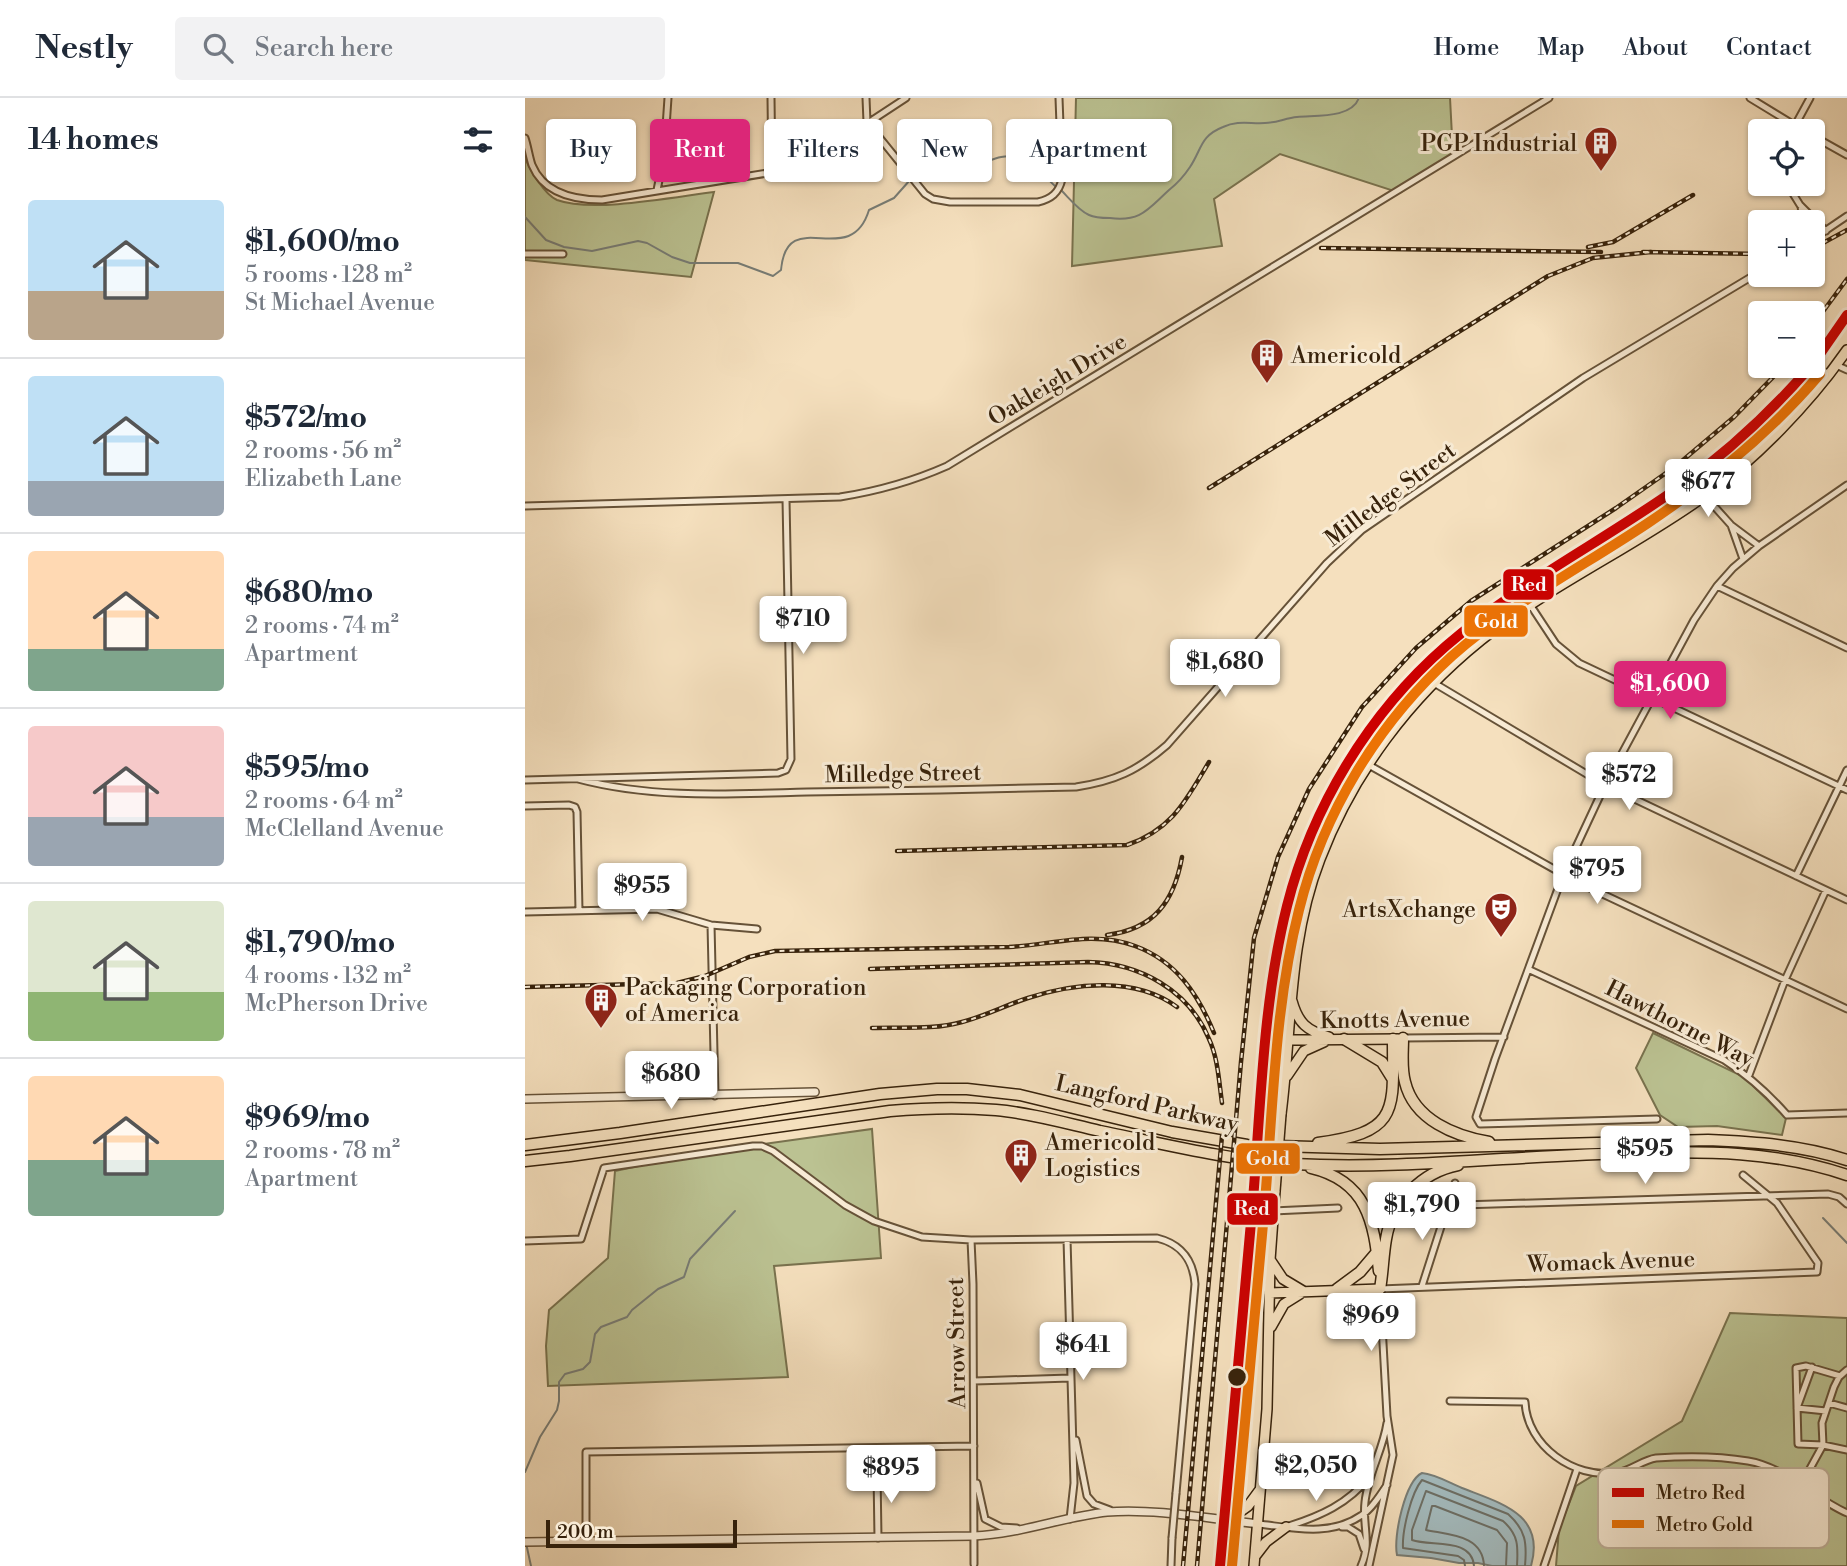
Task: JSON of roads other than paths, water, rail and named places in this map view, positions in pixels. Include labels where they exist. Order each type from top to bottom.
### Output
[{"type":"highway","points":[[1337,1039],[1382,1062],[1393,1079]]},
{"type":"highway","points":[[1286,1148],[1336,1141],[1369,1130],[1387,1113],[1393,1099],[1398,1039]]},
{"type":"highway","points":[[1398,1039],[1404,1080],[1417,1108],[1429,1119],[1456,1133],[1511,1146]]},
{"type":"highway","name":"Langford Parkway","points":[[528,1144],[901,1091],[946,1089],[1020,1095],[1172,1132],[1247,1145],[1380,1149],[1674,1140],[1748,1141],[1791,1147],[1847,1160]]},
{"type":"highway","name":"Langford Parkway","points":[[525,1161],[890,1111],[931,1108],[997,1110],[1199,1150],[1294,1164],[1374,1164],[1579,1154],[1734,1152],[1801,1161],[1847,1175]]},
{"type":"highway","points":[[1380,1289],[1388,1231],[1394,1214],[1410,1191],[1426,1178],[1444,1169],[1508,1157]]},
{"type":"highway","points":[[1294,1164],[1339,1178],[1362,1200],[1370,1215],[1380,1289]]},
{"type":"highway","points":[[1337,1289],[1360,1272],[1377,1252]]},
{"type":"main road","points":[[1254,1561],[1259,1524],[1273,1211],[1291,995],[1301,922],[1313,880],[1338,817],[1367,764],[1400,720],[1434,683],[1482,639],[1705,496],[1776,433],[1847,350]]},
{"type":"main road","points":[[1291,995],[1300,1023],[1312,1031],[1337,1039]]},
{"type":"main road","points":[[1285,1081],[1304,1051],[1337,1039]]},
{"type":"main road","name":"Knotts Avenue","points":[[1287,1040],[1398,1039]]},
{"type":"main road","points":[[1269,1335],[1284,1304],[1305,1292],[1283,1279],[1270,1260]]},
{"type":"main road","name":"Womack Avenue","points":[[1269,1293],[1380,1289]]},
{"type":"main road","points":[[1227,1521],[1248,1506],[1261,1486]]},
{"type":"main road","points":[[1254,1561],[1266,1542],[1286,1527]]},
{"type":"street","points":[[657,190],[664,156],[668,98]]},
{"type":"street","points":[[771,98],[771,119]]},
{"type":"street","points":[[866,98],[867,119]]},
{"type":"street","points":[[872,119],[906,98]]},
{"type":"street","points":[[883,143],[918,188],[933,199],[950,202],[1038,202],[1057,192],[1062,179],[1059,98]]},
{"type":"street","name":"Oakleigh Drive","points":[[525,506],[840,497],[911,482],[947,467],[1549,98]]},
{"type":"street","points":[[1750,98],[1780,119]]},
{"type":"street","points":[[1799,119],[1810,98]]},
{"type":"street","points":[[525,138],[535,172],[542,182],[561,194],[586,200],[602,200],[764,175]]},
{"type":"street","points":[[1825,143],[1847,155]]},
{"type":"street","points":[[1795,196],[1826,231],[1847,216]]},
{"type":"street","points":[[1801,206],[1802,210]]},
{"type":"street","points":[[525,254],[563,254]]},
{"type":"street","name":"Milledge Street","points":[[578,779],[603,786],[652,793],[757,793],[1076,787],[1117,778],[1149,760],[1167,745],[1327,563],[1362,530],[1583,378],[1748,279]]},
{"type":"street","points":[[1836,365],[1847,370]]},
{"type":"street","points":[[1657,1119],[1480,1124],[1476,1117],[1563,875],[1605,785],[1694,621],[1717,586],[1743,559],[1847,485]]},
{"type":"street","points":[[1705,496],[1731,525],[1759,546]]},
{"type":"street","name":"Milledge Street","points":[[525,780],[764,774],[786,770],[791,758],[786,499]]},
{"type":"street","points":[[1731,525],[1743,559]]},
{"type":"street","points":[[1717,586],[1847,648]]},
{"type":"street","points":[[1531,606],[1556,644],[1569,657],[1847,790]]},
{"type":"street","points":[[1434,683],[1605,785],[1847,900]]},
{"type":"street","points":[[1367,764],[1563,875],[1847,1009]]},
{"type":"street","points":[[1796,876],[1847,769]]},
{"type":"street","points":[[525,806],[575,807],[579,911]]},
{"type":"street","points":[[1749,1075],[1785,980],[1826,890]]},
{"type":"street","points":[[525,912],[657,909],[711,925],[757,929]]},
{"type":"street","points":[[711,925],[715,1096]]},
{"type":"street","name":"Hawthorne Way","points":[[1529,970],[1724,1060],[1749,1075],[1787,1115],[1847,1113]]},
{"type":"street","name":"Knotts Avenue","points":[[1398,1039],[1504,1037]]},
{"type":"street","points":[[525,1099],[815,1093]]},
{"type":"street","points":[[525,1241],[581,1239],[604,1168],[762,1146],[773,1151],[845,1205],[874,1221],[922,1237],[971,1240],[1157,1238],[1176,1245],[1190,1261],[1195,1284],[1171,1566]]},
{"type":"street","points":[[1743,1175],[1768,1196]]},
{"type":"street","points":[[1422,1286],[1455,1183]]},
{"type":"street","points":[[1429,1206],[1828,1194],[1839,1196],[1847,1204]]},
{"type":"street","name":"Womack Avenue","points":[[1380,1289],[1817,1272],[1818,1263],[1776,1203],[1768,1196]]},
{"type":"street","points":[[1273,1211],[1338,1208]]},
{"type":"street","points":[[1066,1239],[1073,1423],[1074,1497],[1070,1519]]},
{"type":"street","name":"Arrow Street","points":[[971,1240],[975,1463]]},
{"type":"street","points":[[1369,1566],[1393,1455],[1387,1416],[1380,1289]]},
{"type":"street","points":[[1797,1408],[1812,1367]]},
{"type":"street","points":[[1840,1376],[1812,1367],[1796,1368],[1798,1444],[1847,1450]]},
{"type":"street","points":[[1810,1468],[1823,1445],[1822,1423],[1826,1411],[1840,1376],[1847,1370]]},
{"type":"street","points":[[974,1381],[1070,1378]]},
{"type":"street","points":[[1450,1401],[1525,1402],[1530,1424],[1537,1438],[1552,1454],[1577,1469],[1598,1471]]},
{"type":"street","points":[[1829,1403],[1847,1408]]},
{"type":"street","points":[[1797,1408],[1826,1411]]},
{"type":"street","points":[[1362,1565],[1368,1545],[1364,1514],[1366,1494],[1384,1443],[1387,1416]]},
{"type":"street","points":[[1073,1423],[1087,1496],[1094,1504],[1120,1512],[1315,1531],[1348,1527],[1359,1534],[1364,1545],[1362,1565]]},
{"type":"street","points":[[586,1541],[586,1452],[974,1446]]},
{"type":"street","points":[[1630,1468],[1656,1458],[1721,1459],[1772,1468]]},
{"type":"street","points":[[975,1463],[985,1518],[1001,1527],[1037,1527]]},
{"type":"street","points":[[974,1564],[975,1463]]},
{"type":"street","points":[[1544,1566],[1577,1469]]},
{"type":"street","points":[[1286,1527],[1320,1516],[1335,1507],[1354,1493],[1373,1472]]},
{"type":"street","points":[[877,1474],[878,1538]]},
{"type":"street","points":[[1339,1527],[1364,1514],[1389,1483]]},
{"type":"street","points":[[1829,1502],[1847,1513]]},
{"type":"street","points":[[525,1542],[997,1535],[1070,1519],[1120,1512]]},
{"type":"water","points":[[1422,1473],[1491,1499],[1516,1513],[1526,1522],[1532,1534],[1534,1548],[1531,1566],[1492,1566],[1397,1555],[1402,1510],[1410,1487]]},
{"type":"waterway","points":[[1061,190],[1077,207],[1091,216],[1121,219],[1137,216],[1181,179],[1206,139],[1215,131],[1234,124],[1269,123],[1341,113],[1355,105],[1359,98]]},
{"type":"waterway","points":[[992,160],[1016,157],[1037,169],[1056,187]]},
{"type":"waterway","points":[[525,217],[546,240],[564,247],[592,251],[638,241],[690,263],[738,263],[773,276],[781,270],[786,251],[795,241],[848,236],[860,228],[869,210],[894,198],[908,182]]},
{"type":"waterway","points":[[525,1472],[540,1437],[557,1410],[559,1382],[565,1374],[583,1369],[590,1362],[595,1334],[601,1327],[627,1317],[658,1289],[684,1277],[690,1259],[735,1211]]},
{"type":"waterway","points":[[1823,1218],[1847,1243]]},
{"type":"waterway","points":[[526,1543],[531,1566]]},
{"type":"railway","points":[[1588,247],[1613,242],[1693,195]]},
{"type":"railway","points":[[1825,242],[1847,230]]},
{"type":"railway","points":[[1321,248],[1601,252]]},
{"type":"railway","points":[[1643,252],[1748,254]]},
{"type":"railway","points":[[1209,488],[1548,276],[1593,258],[1651,252]]},
{"type":"railway","points":[[1825,309],[1847,279]]},
{"type":"railway","points":[[1197,1566],[1254,938],[1278,857],[1309,789],[1362,707],[1416,648],[1471,601],[1676,466],[1734,417],[1772,378]]},
{"type":"railway","points":[[897,851],[1127,845],[1156,831],[1177,812],[1209,762]]},
{"type":"railway","points":[[1107,935],[1137,927],[1159,911],[1174,887],[1182,857]]},
{"type":"railway","points":[[525,987],[677,983],[705,976],[749,957],[775,951],[1009,947],[1103,939],[1119,941],[1150,952],[1174,970],[1193,992],[1214,1033]]},
{"type":"railway","points":[[870,969],[1088,962],[1126,968],[1143,974],[1175,993],[1189,1006],[1200,1022],[1214,1054],[1222,1103]]},
{"type":"railway","points":[[872,1028],[951,1025],[1046,993],[1084,986],[1104,985],[1142,990],[1177,1007]]},
{"type":"railway","points":[[1183,1566],[1222,1136]]},
{"type":"metro line","name":"Red","points":[[1825,347],[1847,315]]},
{"type":"metro line","name":"Red","points":[[1220,1566],[1264,1052],[1273,978],[1287,906],[1298,869],[1328,798],[1368,732],[1392,701],[1446,646],[1531,583],[1697,474],[1748,431],[1800,378]]},
{"type":"metro line","name":"Gold","points":[[1232,1566],[1276,1055],[1285,982],[1309,874],[1338,805],[1377,740],[1400,710],[1452,656],[1498,619],[1695,490],[1760,436],[1817,378]]},
{"type":"place","name":"PGP Industrial","points":[[1601,173]]},
{"type":"place","name":"Americold","points":[[1267,385]]},
{"type":"place","name":"ArtsXchange","points":[[1501,939]]},
{"type":"place","name":"Packaging Corporation of America","points":[[601,1030]]},
{"type":"place","name":"Americold Logistics","points":[[1021,1185]]}]
